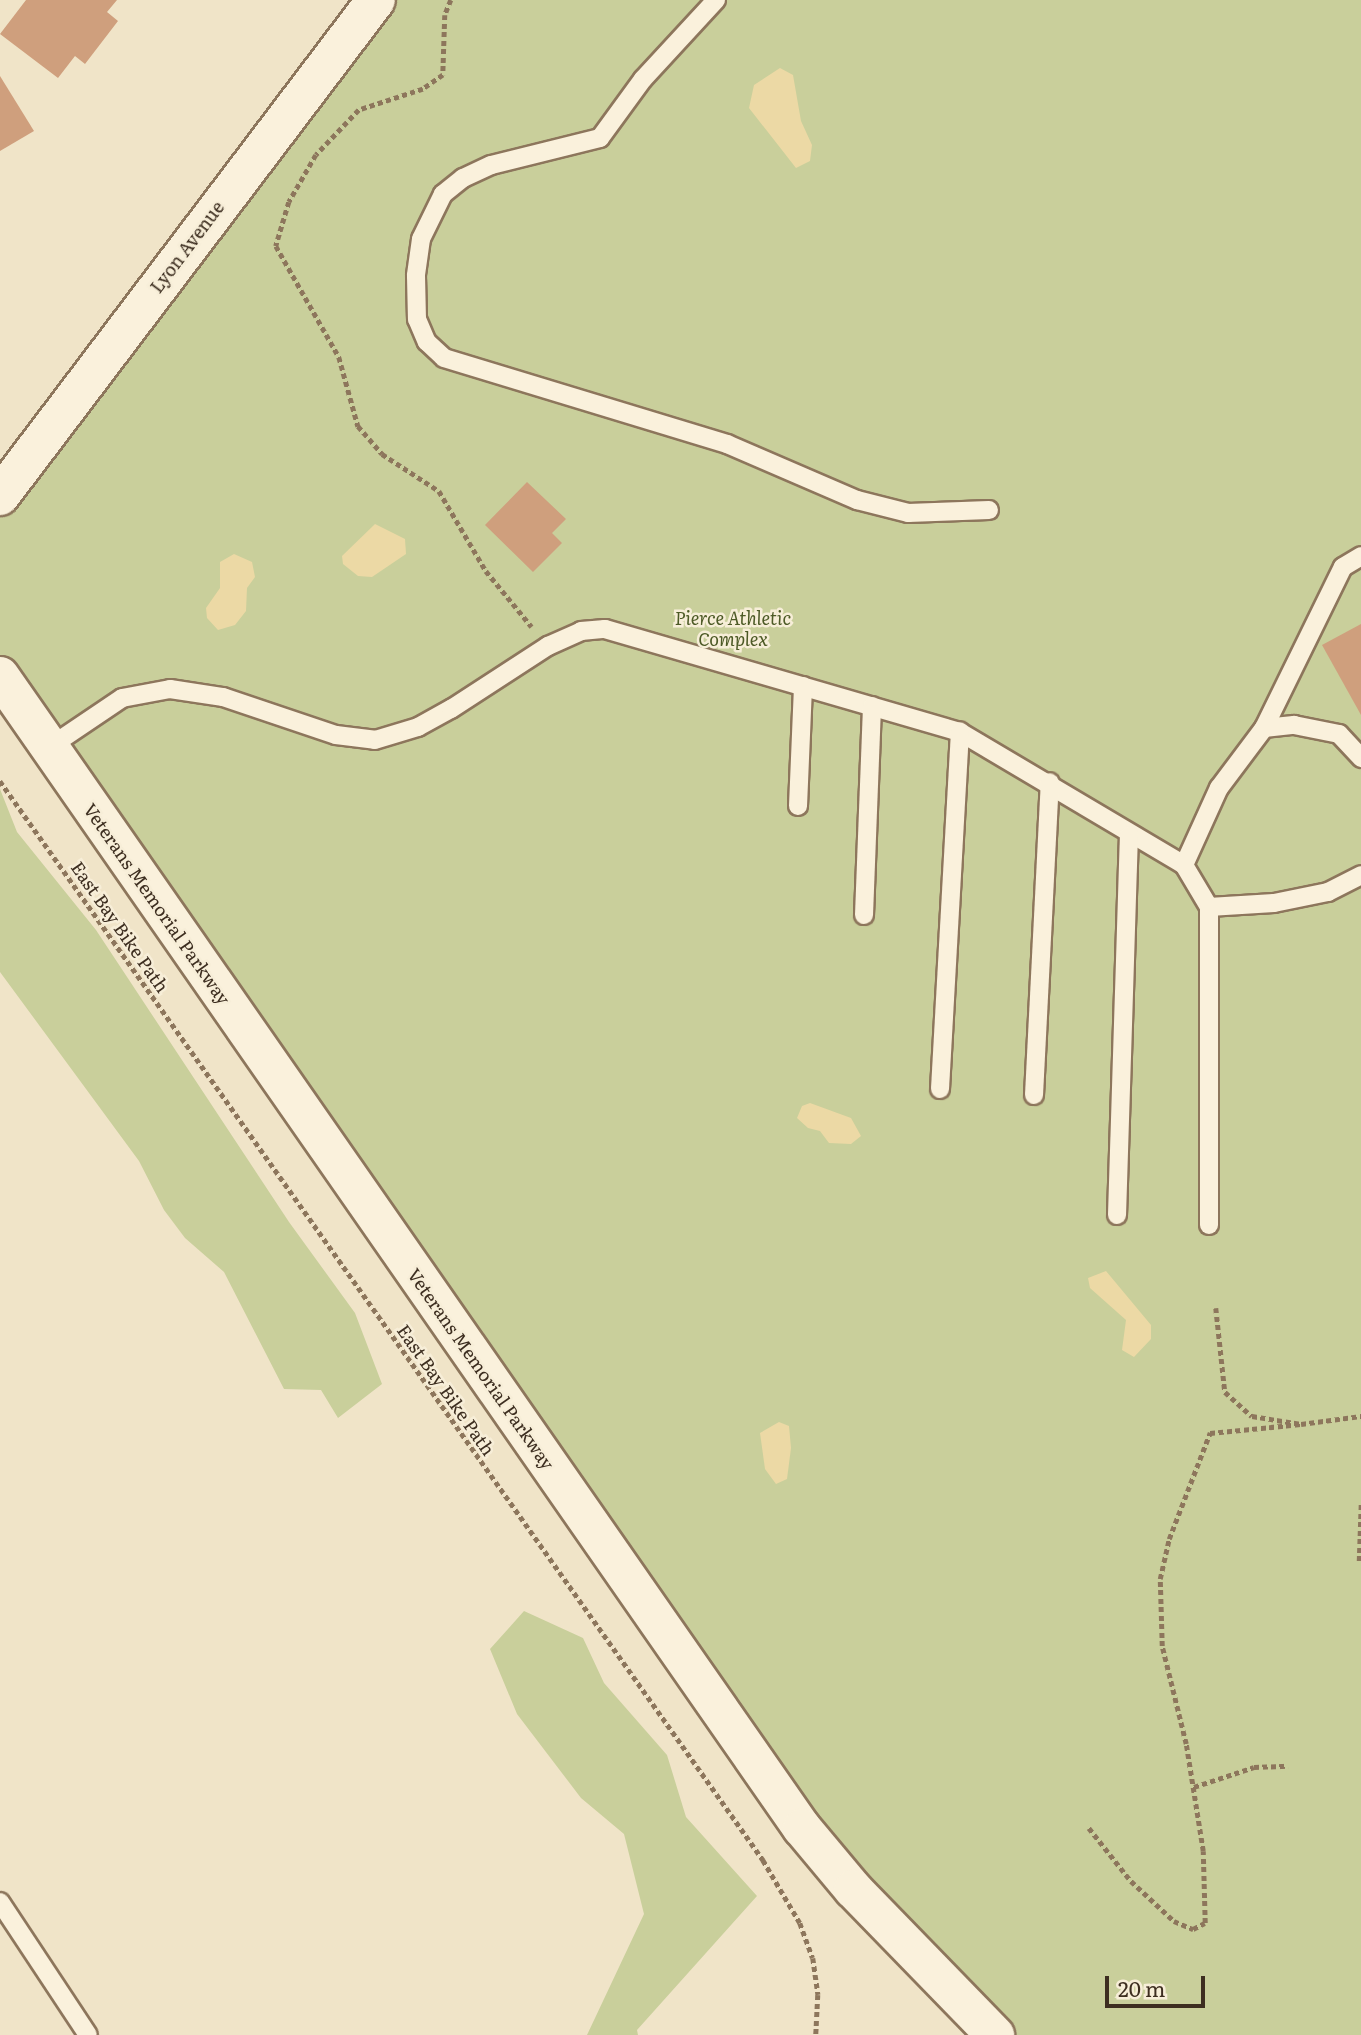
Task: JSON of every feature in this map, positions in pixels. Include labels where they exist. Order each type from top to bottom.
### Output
[{"type":"main road","name":"Lyon Avenue","points":[[0,496],[376,0]]},
{"type":"main road","name":"Veterans Memorial Parkway","points":[[0,676],[802,1828],[853,1889],[995,2035]]},
{"type":"lane","points":[[716,0],[643,79],[600,138],[491,165],[463,178],[443,194],[421,239],[416,276],[417,319],[427,342],[444,358],[727,444],[857,500],[908,513],[989,510]]},
{"type":"lane","points":[[1184,865],[1219,788],[1264,728],[1343,566],[1361,556]]},
{"type":"lane","points":[[48,748],[111,704],[170,689],[223,698],[336,735],[374,740],[418,727],[451,709],[548,646],[581,631],[605,629],[960,732],[1050,782],[1129,835],[1184,865],[1209,907],[1209,1225]]},
{"type":"lane","points":[[799,806],[803,686]]},
{"type":"lane","points":[[864,915],[872,706]]},
{"type":"lane","points":[[1264,728],[1294,725],[1339,734],[1361,758]]},
{"type":"lane","points":[[940,1089],[960,732]]},
{"type":"lane","points":[[1034,1095],[1050,782]]},
{"type":"lane","points":[[1117,1215],[1129,835]]},
{"type":"lane","points":[[1209,907],[1274,903],[1328,892],[1361,875]]},
{"type":"lane","points":[[0,1902],[88,2035]]},
{"type":"path","points":[[451,0],[445,15],[443,75],[423,89],[359,110],[316,155],[289,202],[276,246],[339,357],[358,426],[382,454],[439,491],[486,571],[548,646]]},
{"type":"path","name":"East Bay Bike Path","points":[[0,781],[763,1860],[800,1923],[813,1958],[818,1995],[816,2035]]},
{"type":"path","points":[[1216,1308],[1225,1392],[1252,1416],[1301,1424]]},
{"type":"path","points":[[1089,1828],[1148,1899],[1174,1921],[1193,1929],[1205,1923],[1207,1898],[1194,1787],[1158,1608],[1169,1539],[1210,1433],[1344,1422],[1361,1416]]},
{"type":"path","points":[[1359,1561],[1361,1503]]},
{"type":"path","points":[[1194,1787],[1254,1767],[1288,1766]]},
{"type":"green space","name":"Pierce Athletic Complex","points":[[359,0],[1361,0],[1361,2035],[1002,2035],[841,1868],[0,676],[0,493]]},
{"type":"green space","points":[[0,789],[17,832],[96,930],[289,1222],[355,1313],[382,1384],[338,1418],[321,1390],[284,1389],[224,1272],[185,1238],[164,1210],[139,1161],[0,972]]},
{"type":"green space","points":[[524,1611],[583,1638],[604,1683],[667,1755],[686,1817],[757,1896],[637,2030],[638,2035],[587,2035],[644,1914],[624,1834],[581,1798],[517,1714],[490,1649]]},
{"type":"sand","points":[[780,68],[793,75],[801,121],[812,145],[810,161],[796,168],[749,108],[754,85]]},
{"type":"sand","points":[[375,524],[405,539],[406,554],[372,577],[358,576],[343,564],[342,556]]},
{"type":"sand","points":[[234,554],[252,562],[255,577],[247,588],[246,611],[235,625],[218,630],[207,618],[206,608],[220,588],[220,562]]},
{"type":"sand","points":[[810,1103],[851,1118],[861,1136],[851,1144],[829,1143],[820,1131],[808,1128],[797,1118],[802,1106]]},
{"type":"sand","points":[[1106,1271],[1151,1325],[1151,1339],[1134,1357],[1122,1350],[1126,1320],[1090,1288],[1088,1278]]},
{"type":"sand","points":[[779,1422],[789,1426],[791,1448],[787,1479],[776,1484],[765,1469],[760,1433]]},
{"type":"building","points":[[26,0],[117,0],[107,12],[118,21],[85,64],[75,56],[58,78],[0,34]]},
{"type":"building","points":[[0,76],[34,131],[0,151]]},
{"type":"building","points":[[527,482],[566,519],[552,533],[562,543],[533,572],[485,525]]},
{"type":"building","points":[[1361,624],[1361,715],[1322,645]]}]
